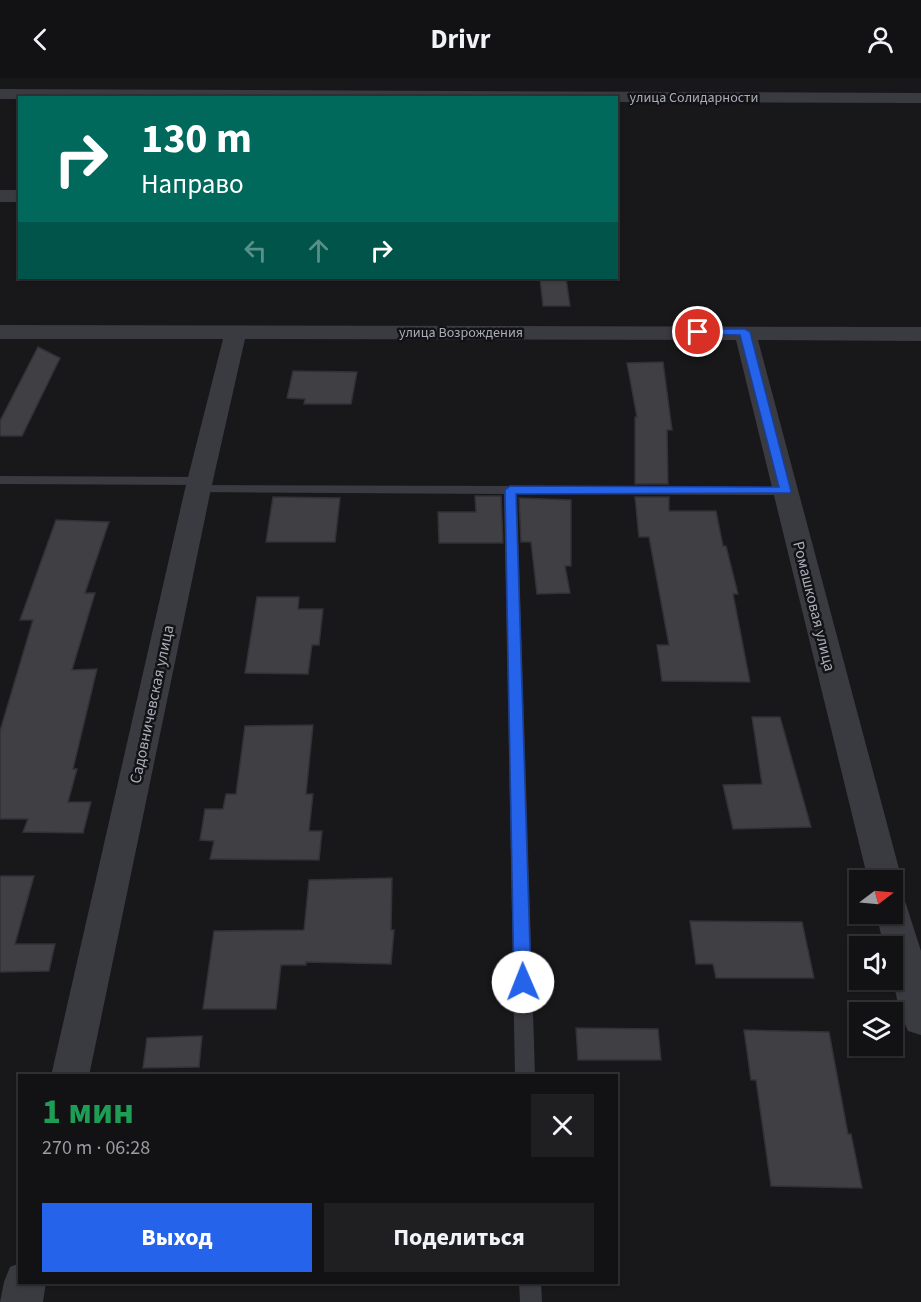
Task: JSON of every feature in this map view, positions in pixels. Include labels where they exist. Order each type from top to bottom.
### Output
[{"type":"street","name":"улица Солидарности","points":[[0,94],[296,96]]},
{"type":"street","name":"улица Солидарности","points":[[618,97],[921,98]]},
{"type":"street","points":[[0,196],[18,196]]},
{"type":"street","name":"улица Возрождения","points":[[0,332],[921,334]]},
{"type":"street","name":"Ромашковая улица","points":[[745,332],[882,870]]},
{"type":"street","name":"Садовничевская улица","points":[[70,1074],[199,485],[236,333]]},
{"type":"street","points":[[896,924],[921,1019]]},
{"type":"street","points":[[21,1302],[25,1284]]},
{"type":"lane","points":[[0,480],[510,490],[785,491]]},
{"type":"lane","points":[[510,490],[525,1074]]},
{"type":"lane","points":[[530,1284],[531,1302]]},
{"type":"building","points":[[540,279],[566,279],[570,306],[543,306]]},
{"type":"building","points":[[38,347],[60,358],[22,436],[0,436],[0,421]]},
{"type":"building","points":[[663,362],[672,430],[667,430],[668,484],[635,484],[635,417],[637,417],[627,363]]},
{"type":"building","points":[[293,371],[357,372],[351,404],[304,404],[305,399],[287,398]]},
{"type":"building","points":[[475,496],[501,496],[503,543],[439,543],[438,512],[476,512]]},
{"type":"building","points":[[273,497],[340,498],[335,542],[266,542]]},
{"type":"building","points":[[635,497],[669,497],[669,511],[716,511],[723,546],[726,546],[738,594],[733,594],[750,682],[662,681],[657,645],[669,645],[649,537],[639,537]]},
{"type":"building","points":[[519,498],[571,500],[571,566],[565,566],[570,593],[537,594],[531,542],[521,542]]},
{"type":"building","points":[[56,520],[109,522],[85,593],[95,593],[72,670],[97,669],[73,769],[77,769],[68,802],[91,802],[83,833],[23,832],[28,819],[0,819],[0,731],[33,620],[20,620]]},
{"type":"building","points":[[257,597],[299,597],[298,609],[323,609],[319,645],[312,645],[308,674],[245,673]]},
{"type":"building","points":[[752,717],[780,717],[811,827],[733,829],[723,785],[762,784]]},
{"type":"building","points":[[313,725],[306,794],[313,794],[309,831],[322,831],[319,860],[210,859],[214,841],[200,840],[205,809],[223,809],[226,794],[236,794],[245,726]]},
{"type":"building","points":[[0,876],[34,876],[15,944],[55,944],[49,971],[0,972]]},
{"type":"building","points":[[392,878],[391,930],[394,930],[391,964],[306,962],[306,965],[281,965],[276,1009],[203,1009],[214,931],[304,930],[309,880]]},
{"type":"building","points":[[690,921],[802,922],[814,978],[716,978],[713,964],[696,964]]},
{"type":"building","points":[[576,1028],[658,1029],[661,1060],[578,1060]]},
{"type":"building","points":[[744,1030],[829,1032],[848,1134],[851,1134],[862,1188],[771,1186],[756,1080],[751,1080]]},
{"type":"building","points":[[202,1036],[199,1067],[143,1068],[147,1038]]},
{"type":"route","points":[[523,982],[510,490],[785,491],[745,332],[698,332]]}]
